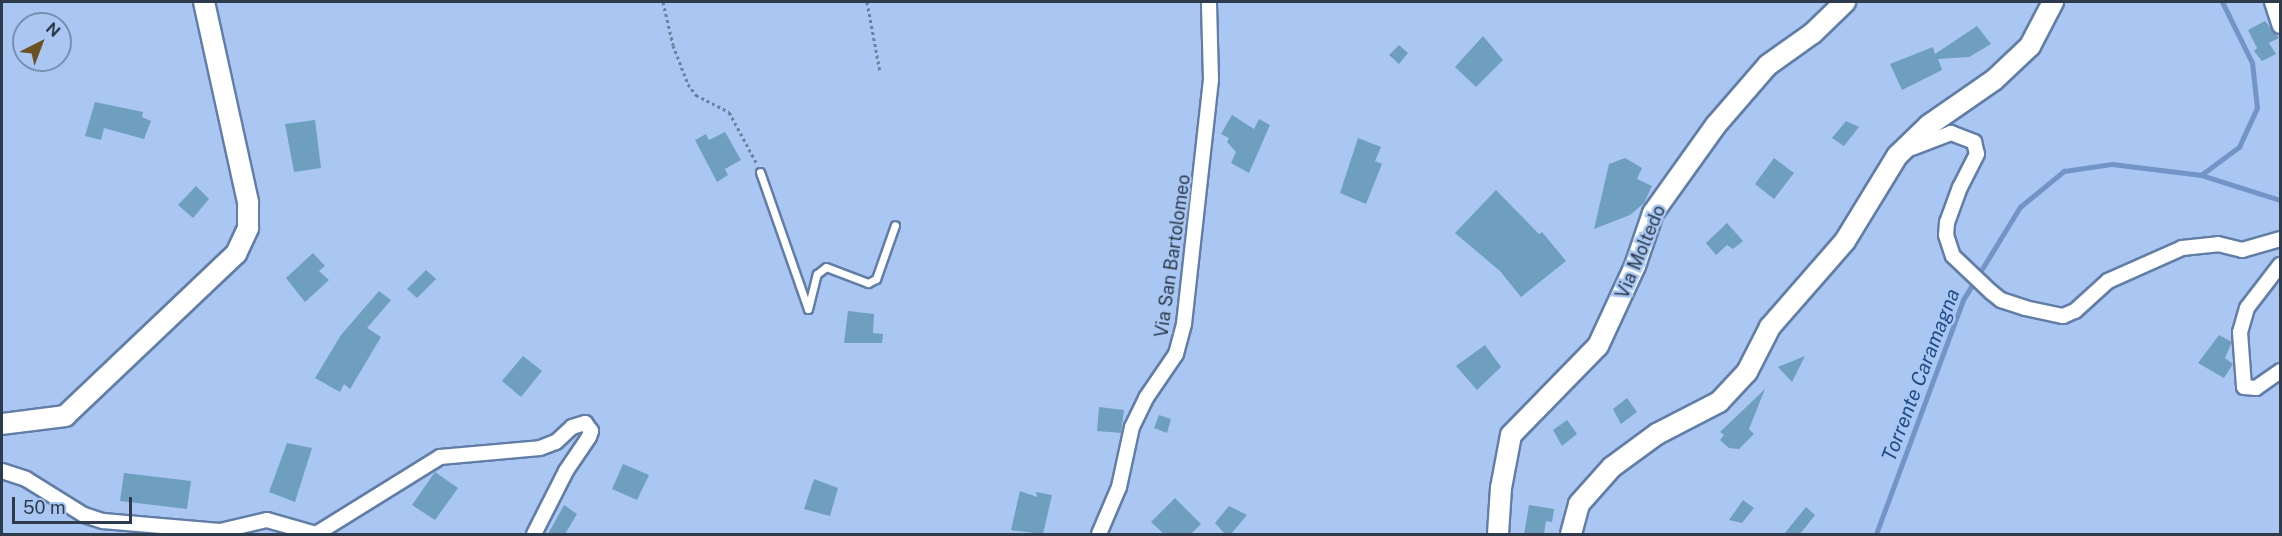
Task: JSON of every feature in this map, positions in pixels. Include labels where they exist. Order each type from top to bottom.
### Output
[{"type":"street","points":[[2,424],[65,416],[236,254],[248,228],[248,202],[204,2]]},
{"type":"street","name":"Via San Bartolomeo","points":[[1099,534],[1119,487],[1132,427],[1146,398],[1176,354],[1184,324],[1210,80],[1209,2]]},
{"type":"street","name":"Via Moltedo","points":[[1498,534],[1501,488],[1511,435],[1598,346],[1635,266],[1653,213],[1716,125],[1768,65],[1813,33],[1845,2]]},
{"type":"street","points":[[1571,534],[1579,504],[1612,467],[1656,434],[1719,402],[1747,372],[1770,327],[1845,241],[1897,156],[1929,124],[1994,80],[2030,46],[2053,2]]},
{"type":"street","points":[[2272,2],[2280,26]]},
{"type":"street","points":[[1897,156],[1939,135],[1964,135],[1974,142],[1977,154],[1974,166],[1960,187],[1947,222],[1953,256],[2001,300],[2063,316],[2075,311],[2108,281],[2181,248],[2218,244],[2242,250],[2280,239]]},
{"type":"street","points":[[2280,265],[2247,308],[2240,332],[2244,387],[2256,388],[2280,371]]},
{"type":"street","points":[[2,471],[26,479],[84,515],[103,522],[208,531],[267,520],[316,534],[440,457],[540,448],[556,442],[572,427],[585,423],[591,431],[589,437],[566,471],[534,534]]},
{"type":"lane","points":[[760,172],[808,309],[817,274],[826,267],[868,283],[876,279],[895,225]]},
{"type":"path","points":[[663,2],[673,45],[688,84],[696,95],[729,111],[760,172]]},
{"type":"path","points":[[867,2],[880,72]]},
{"type":"building","points":[[2265,21],[2279,38],[2269,43],[2276,54],[2262,61],[2254,51],[2257,48],[2248,30]]},
{"type":"building","points":[[1977,26],[1991,44],[1969,57],[1938,59],[1942,70],[1902,90],[1890,64],[1933,47],[1935,54]]},
{"type":"building","points":[[1483,36],[1503,60],[1476,87],[1455,67]]},
{"type":"building","points":[[1399,45],[1408,53],[1399,64],[1389,55]]},
{"type":"building","points":[[95,102],[143,112],[142,117],[151,121],[144,139],[104,128],[101,140],[85,136]]},
{"type":"building","points":[[1232,115],[1254,129],[1259,119],[1270,125],[1249,173],[1231,163],[1236,152],[1227,142],[1229,138],[1221,134]]},
{"type":"building","points":[[315,120],[321,168],[294,172],[285,124]]},
{"type":"building","points":[[1846,121],[1859,127],[1844,146],[1832,138]]},
{"type":"building","points":[[725,132],[741,160],[725,169],[728,175],[717,182],[695,140],[706,134],[709,140]]},
{"type":"building","points":[[1358,138],[1381,147],[1375,161],[1382,164],[1366,204],[1340,193]]},
{"type":"building","points":[[1625,158],[1642,168],[1637,179],[1652,186],[1644,203],[1630,215],[1594,229],[1609,164]]},
{"type":"building","points":[[1774,158],[1794,173],[1774,199],[1755,184]]},
{"type":"building","points":[[196,186],[209,199],[193,218],[178,205]]},
{"type":"building","points":[[1496,190],[1539,234],[1542,232],[1566,261],[1521,297],[1500,271],[1455,233]]},
{"type":"building","points":[[1727,223],[1743,241],[1733,249],[1727,245],[1716,255],[1706,243]]},
{"type":"building","points":[[313,253],[325,266],[319,271],[329,280],[305,302],[286,278]]},
{"type":"building","points":[[426,270],[436,279],[417,298],[407,289]]},
{"type":"building","points":[[379,291],[391,300],[367,328],[381,337],[350,389],[344,384],[340,392],[315,378],[341,335]]},
{"type":"building","points":[[848,311],[874,314],[873,333],[883,334],[882,343],[844,343]]},
{"type":"building","points":[[2219,335],[2232,342],[2225,358],[2233,364],[2224,378],[2198,363]]},
{"type":"building","points":[[1485,345],[1501,367],[1477,390],[1456,366]]},
{"type":"building","points":[[523,356],[542,371],[521,397],[502,381]]},
{"type":"building","points":[[1805,356],[1792,382],[1778,367]]},
{"type":"building","points":[[1765,389],[1749,429],[1754,434],[1739,449],[1729,448],[1720,440],[1724,435],[1720,432]]},
{"type":"building","points":[[1627,398],[1637,412],[1621,424],[1613,409]]},
{"type":"building","points":[[1099,407],[1124,410],[1121,433],[1097,431]]},
{"type":"building","points":[[1159,415],[1171,419],[1167,433],[1154,428]]},
{"type":"building","points":[[1567,420],[1577,434],[1562,446],[1553,430]]},
{"type":"building","points":[[287,443],[312,448],[295,502],[269,492]]},
{"type":"building","points":[[623,464],[649,475],[637,500],[612,489]]},
{"type":"building","points":[[435,472],[458,488],[435,520],[412,505]]},
{"type":"building","points":[[124,473],[191,481],[187,509],[120,501]]},
{"type":"building","points":[[814,479],[838,488],[830,516],[804,509]]},
{"type":"building","points":[[1020,491],[1037,497],[1036,492],[1052,495],[1043,534],[1011,530]]},
{"type":"building","points":[[1175,498],[1201,524],[1191,534],[1164,534],[1151,522]]},
{"type":"building","points":[[1743,500],[1754,508],[1742,523],[1729,520]]},
{"type":"building","points":[[564,505],[577,514],[565,534],[548,534]]},
{"type":"building","points":[[1529,505],[1554,509],[1552,522],[1546,521],[1544,534],[1524,534]]},
{"type":"building","points":[[1229,506],[1247,515],[1231,534],[1225,534],[1215,523]]},
{"type":"building","points":[[1806,507],[1815,515],[1800,534],[1784,534]]},
{"type":"waterway","name":"Torrente Caramagna","points":[[1876,534],[1963,300],[2020,207],[2064,171],[2112,164],[2201,175],[2239,147],[2257,108],[2252,63],[2222,2]]},
{"type":"waterway","points":[[2201,175],[2280,200]]}]
